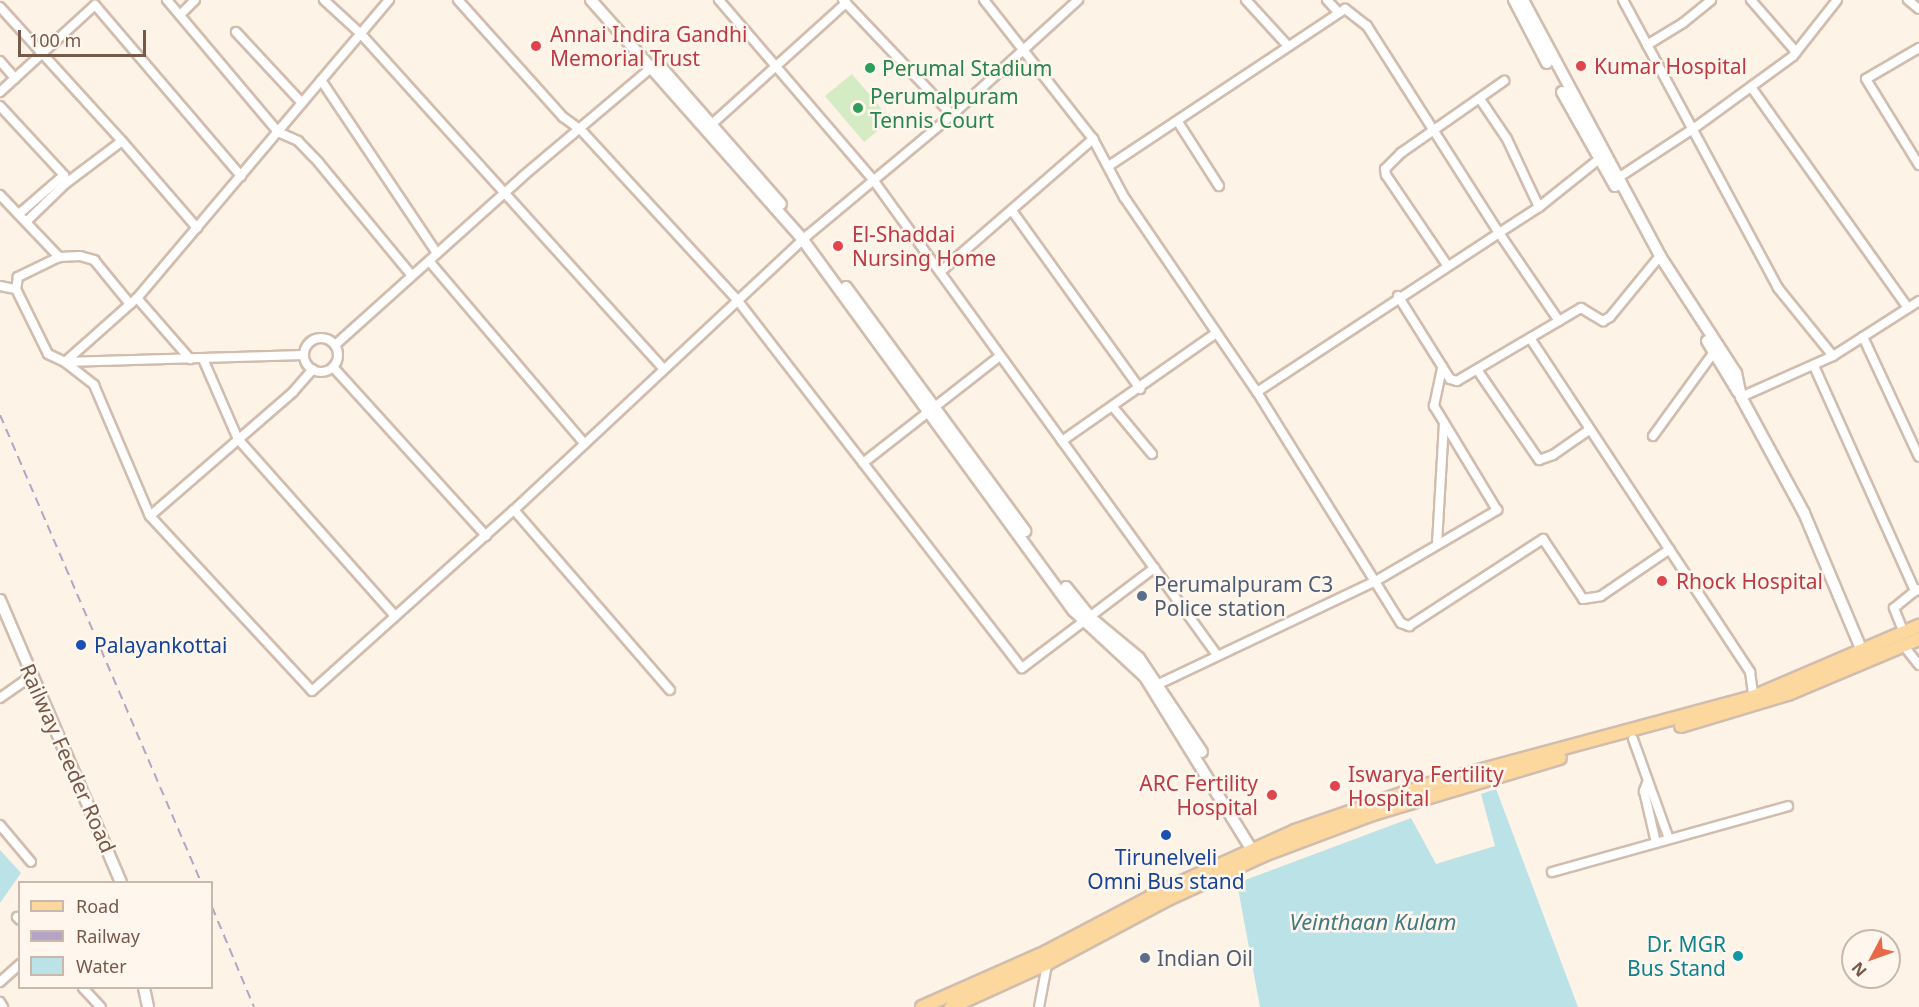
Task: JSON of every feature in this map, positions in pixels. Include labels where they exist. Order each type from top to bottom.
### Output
[{"type":"main road","points":[[1258,852],[1491,776],[1633,739],[1755,701],[1865,657],[1904,639],[1919,626]]},
{"type":"main road","points":[[1904,639],[1919,639]]},
{"type":"main road","points":[[951,1007],[1258,852],[1430,784],[1755,701]]},
{"type":"main road","points":[[922,1007],[1047,958]]},
{"type":"street","points":[[167,0],[278,132],[298,141],[319,163],[412,276]]},
{"type":"street","points":[[180,15],[195,0]]},
{"type":"street","points":[[324,0],[361,34],[663,368]]},
{"type":"street","points":[[65,362],[134,301],[389,0]]},
{"type":"street","points":[[458,0],[563,117],[581,130],[738,301],[1022,668],[1089,620],[1154,568]]},
{"type":"street","points":[[591,0],[712,124],[806,237],[931,410],[1089,620],[1144,677],[1258,852]]},
{"type":"street","points":[[600,0],[654,65],[806,237]]},
{"type":"street","points":[[719,0],[874,181],[1217,655]]},
{"type":"street","points":[[984,0],[1093,139],[1124,197],[1257,392],[1394,617],[1409,626],[1543,538],[1583,599],[1601,596],[1670,549]]},
{"type":"street","points":[[190,359],[94,261],[80,256],[59,257],[18,277],[16,289],[48,354],[65,362],[94,385],[150,516],[312,691],[394,615],[486,536],[663,368],[806,237],[952,115],[1078,0]]},
{"type":"street","points":[[1246,0],[1288,46]]},
{"type":"street","points":[[1327,0],[1338,12]]},
{"type":"street","points":[[1515,0],[1603,156],[1618,178],[1658,259],[1736,374],[1741,397]]},
{"type":"street","points":[[1523,0],[1658,259],[1741,397],[1804,513],[1865,657]]},
{"type":"street","points":[[1623,0],[1778,288],[1833,356]]},
{"type":"street","points":[[1647,45],[1683,23],[1711,0]]},
{"type":"street","points":[[1750,0],[1796,52]]},
{"type":"street","points":[[1618,178],[1693,129],[1796,52],[1837,0]]},
{"type":"street","points":[[1908,0],[1919,9]]},
{"type":"street","points":[[712,124],[844,1],[952,115]]},
{"type":"street","points":[[0,92],[98,3],[241,176]]},
{"type":"street","points":[[0,7],[44,53],[197,228]]},
{"type":"street","points":[[1109,166],[1345,9],[1367,26],[1499,233],[1559,321]]},
{"type":"street","points":[[236,32],[302,103]]},
{"type":"street","points":[[1919,48],[1866,79],[1919,165]]},
{"type":"street","points":[[0,61],[15,78]]},
{"type":"street","points":[[335,345],[504,193],[581,130],[654,65]]},
{"type":"street","points":[[321,80],[437,253]]},
{"type":"street","points":[[1447,265],[1386,175],[1390,162],[1504,81]]},
{"type":"street","points":[[1751,87],[1914,305],[1919,315]]},
{"type":"street","points":[[1480,99],[1507,139],[1539,207]]},
{"type":"street","points":[[0,106],[64,175],[19,214]]},
{"type":"street","points":[[1178,122],[1219,186]]},
{"type":"street","points":[[940,272],[1013,212],[1093,139]]},
{"type":"street","points":[[26,222],[65,184],[122,141]]},
{"type":"street","points":[[1257,392],[1398,296],[1539,207],[1603,156]]},
{"type":"street","points":[[0,195],[59,257]]},
{"type":"street","points":[[1013,212],[1140,389]]},
{"type":"street","points":[[1398,296],[1453,381],[1478,371],[1581,308],[1603,321],[1610,317],[1658,259]]},
{"type":"street","points":[[429,261],[585,444]]},
{"type":"street","points":[[1,284],[16,289]]},
{"type":"street","points":[[1741,397],[1833,356],[1914,305]]},
{"type":"street","points":[[1062,441],[1140,389],[1216,333]]},
{"type":"street","points":[[1863,337],[1919,457]]},
{"type":"street","points":[[319,338],[335,345],[338,354],[333,367],[324,371],[313,369],[304,355],[307,345],[319,338]]},
{"type":"street","points":[[1530,338],[1750,672],[1755,701]]},
{"type":"street","points":[[1653,436],[1714,352]]},
{"type":"street","points":[[65,362],[304,355]]},
{"type":"street","points":[[863,463],[1000,356]]},
{"type":"street","points":[[203,359],[238,439],[394,615]]},
{"type":"street","points":[[1814,366],[1917,590],[1894,608],[1904,639],[1919,665]]},
{"type":"street","points":[[333,367],[486,536]]},
{"type":"street","points":[[1159,684],[1374,582],[1497,510],[1434,406],[1442,367]]},
{"type":"street","points":[[150,516],[313,369]]},
{"type":"street","points":[[1478,371],[1539,460],[1553,455],[1589,430]]},
{"type":"street","points":[[1113,407],[1152,454]]},
{"type":"street","points":[[1437,544],[1444,423]]},
{"type":"street","points":[[514,510],[670,690]]},
{"type":"street","name":"Railway Feeder Road","points":[[0,600],[117,880]]},
{"type":"street","points":[[1089,620],[1129,648],[1159,684],[1258,852]]},
{"type":"street","points":[[0,698],[32,676]]},
{"type":"street","points":[[1633,739],[1669,839]]},
{"type":"street","points":[[1647,783],[1644,791],[1656,843]]},
{"type":"street","points":[[1552,872],[1788,806]]},
{"type":"street","points":[[0,825],[31,862]]},
{"type":"street","points":[[1039,1007],[1047,958]]},
{"type":"street","points":[[0,982],[18,966]]},
{"type":"street","points":[[85,989],[101,1007]]},
{"type":"street","points":[[144,989],[148,1007]]},
{"type":"street","points":[[0,1002],[3,1007]]},
{"type":"green space","name":"Perumalpuram Tennis Court","points":[[852,74],[891,120],[864,142],[825,96]]},
{"type":"water","name":"Veinthaan Kulam","points":[[1496,789],[1578,1007],[1260,1007],[1237,883],[1411,818],[1436,864],[1495,846],[1481,794]]},
{"type":"water","points":[[0,850],[21,873],[0,903]]},
{"type":"railway","points":[[0,415],[201,881]]},
{"type":"railway","points":[[213,909],[254,1007]]},
{"type":"place","name":"Annai Indira Gandhi Memorial Trust","points":[[536,46]]},
{"type":"place","name":"Kumar Hospital","points":[[1581,66]]},
{"type":"place","name":"Perumal Stadium","points":[[870,68]]},
{"type":"place","name":"Perumalpuram Tennis Court","points":[[858,108]]},
{"type":"place","name":"El-Shaddai Nursing Home","points":[[838,246]]},
{"type":"place","name":"Rhock Hospital","points":[[1662,581]]},
{"type":"place","name":"Perumalpuram C3 Police station","points":[[1142,596]]},
{"type":"place","name":"Palayankottai","points":[[81,645]]},
{"type":"place","name":"Iswarya Fertility Hospital","points":[[1335,786]]},
{"type":"place","name":"ARC Fertility Hospital","points":[[1272,795]]},
{"type":"place","name":"Tirunelveli Omni Bus stand","points":[[1166,835]]},
{"type":"place","name":"Dr. MGR Bus Stand","points":[[1738,956]]},
{"type":"place","name":"Indian Oil","points":[[1145,958]]}]
